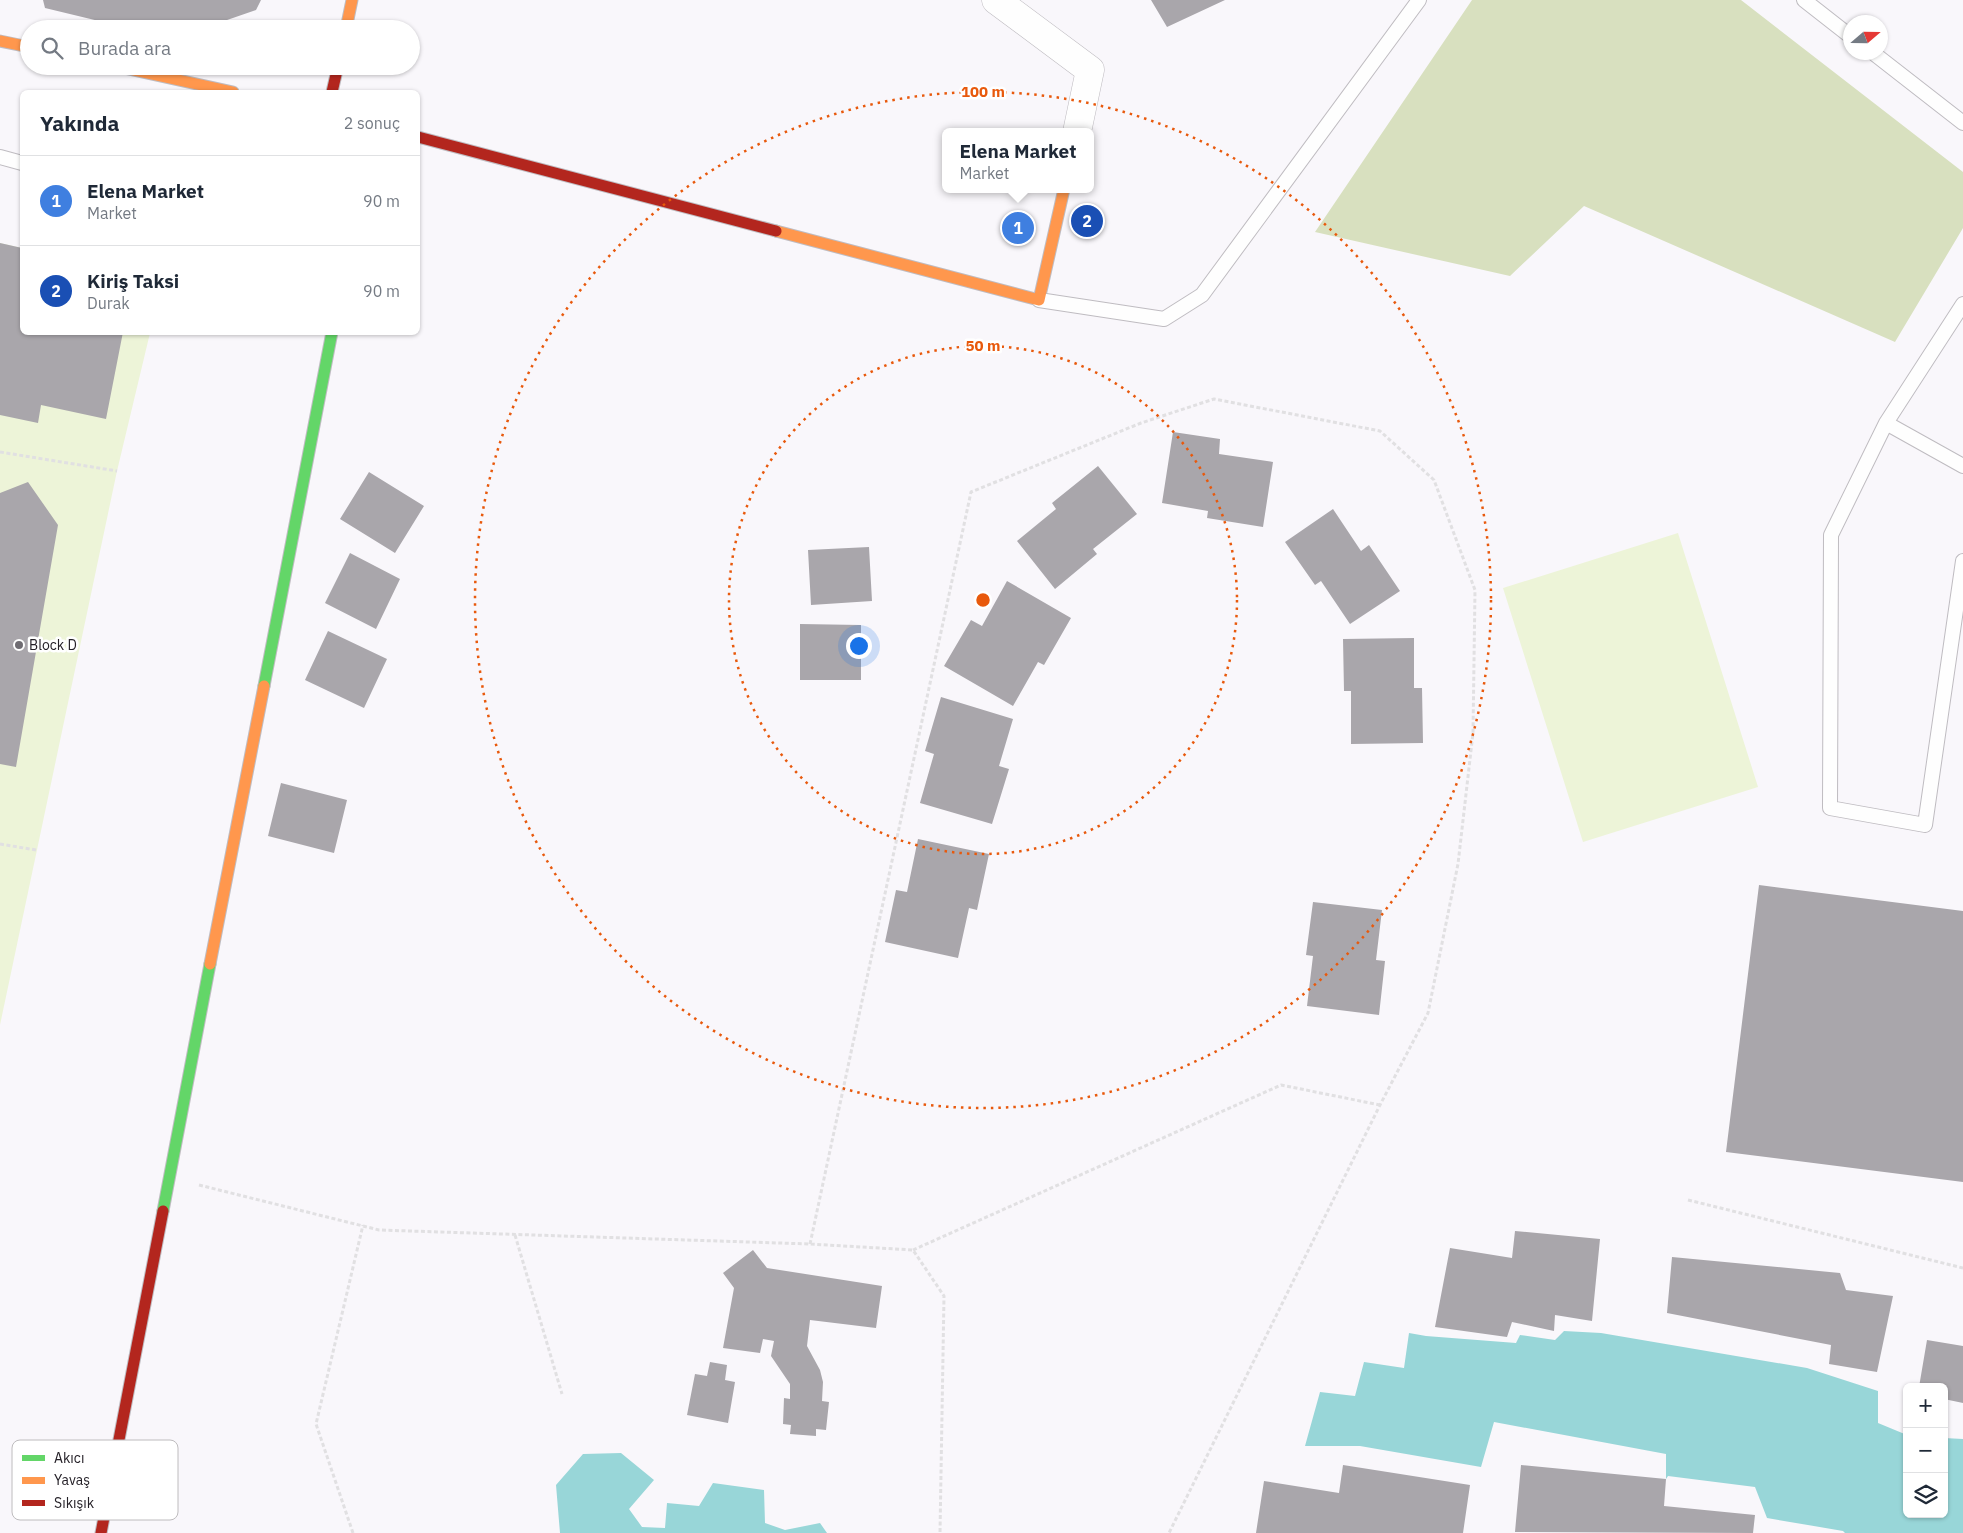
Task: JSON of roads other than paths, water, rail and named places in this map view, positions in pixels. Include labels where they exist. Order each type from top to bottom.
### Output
[{"type":"street","points":[[348,20],[352,0]]},
{"type":"street","points":[[996,0],[1090,70],[1078,128]]},
{"type":"street","points":[[0,41],[20,45]]},
{"type":"street","points":[[156,75],[224,90]]},
{"type":"street","points":[[332,90],[336,75]]},
{"type":"street","points":[[420,138],[1038,300],[1063,193]]},
{"type":"street","points":[[119,1440],[331,335]]},
{"type":"street","points":[[101,1533],[103,1520]]},
{"type":"lane","points":[[1038,300],[1164,319],[1202,295],[1419,0]]},
{"type":"lane","points":[[1804,0],[1843,31]]},
{"type":"lane","points":[[1882,60],[1963,123]]},
{"type":"lane","points":[[0,157],[20,162]]},
{"type":"lane","points":[[1963,304],[1886,423],[1831,535],[1830,808],[1925,825],[1963,561]]},
{"type":"lane","points":[[1886,423],[1963,466]]},
{"type":"water","points":[[1564,1331],[1601,1333],[1807,1368],[1878,1391],[1878,1423],[1903,1433],[1903,1518],[1948,1518],[1948,1438],[1963,1439],[1963,1533],[1845,1533],[1843,1531],[1767,1518],[1755,1487],[1668,1476],[1666,1479],[1666,1454],[1494,1422],[1481,1467],[1360,1446],[1305,1446],[1320,1392],[1355,1396],[1364,1362],[1404,1368],[1409,1333],[1516,1343],[1520,1335],[1555,1340]]},
{"type":"water","points":[[621,1453],[654,1480],[629,1509],[642,1527],[665,1528],[667,1503],[699,1506],[713,1483],[764,1490],[765,1523],[785,1530],[820,1523],[827,1533],[560,1533],[556,1485],[583,1454]]},
{"type":"place","name":"Kiriş Taksi","points":[[1087,221]]},
{"type":"place","name":"Elena Market","points":[[1018,228]]},
{"type":"place","name":"Block D","points":[[19,645]]}]
